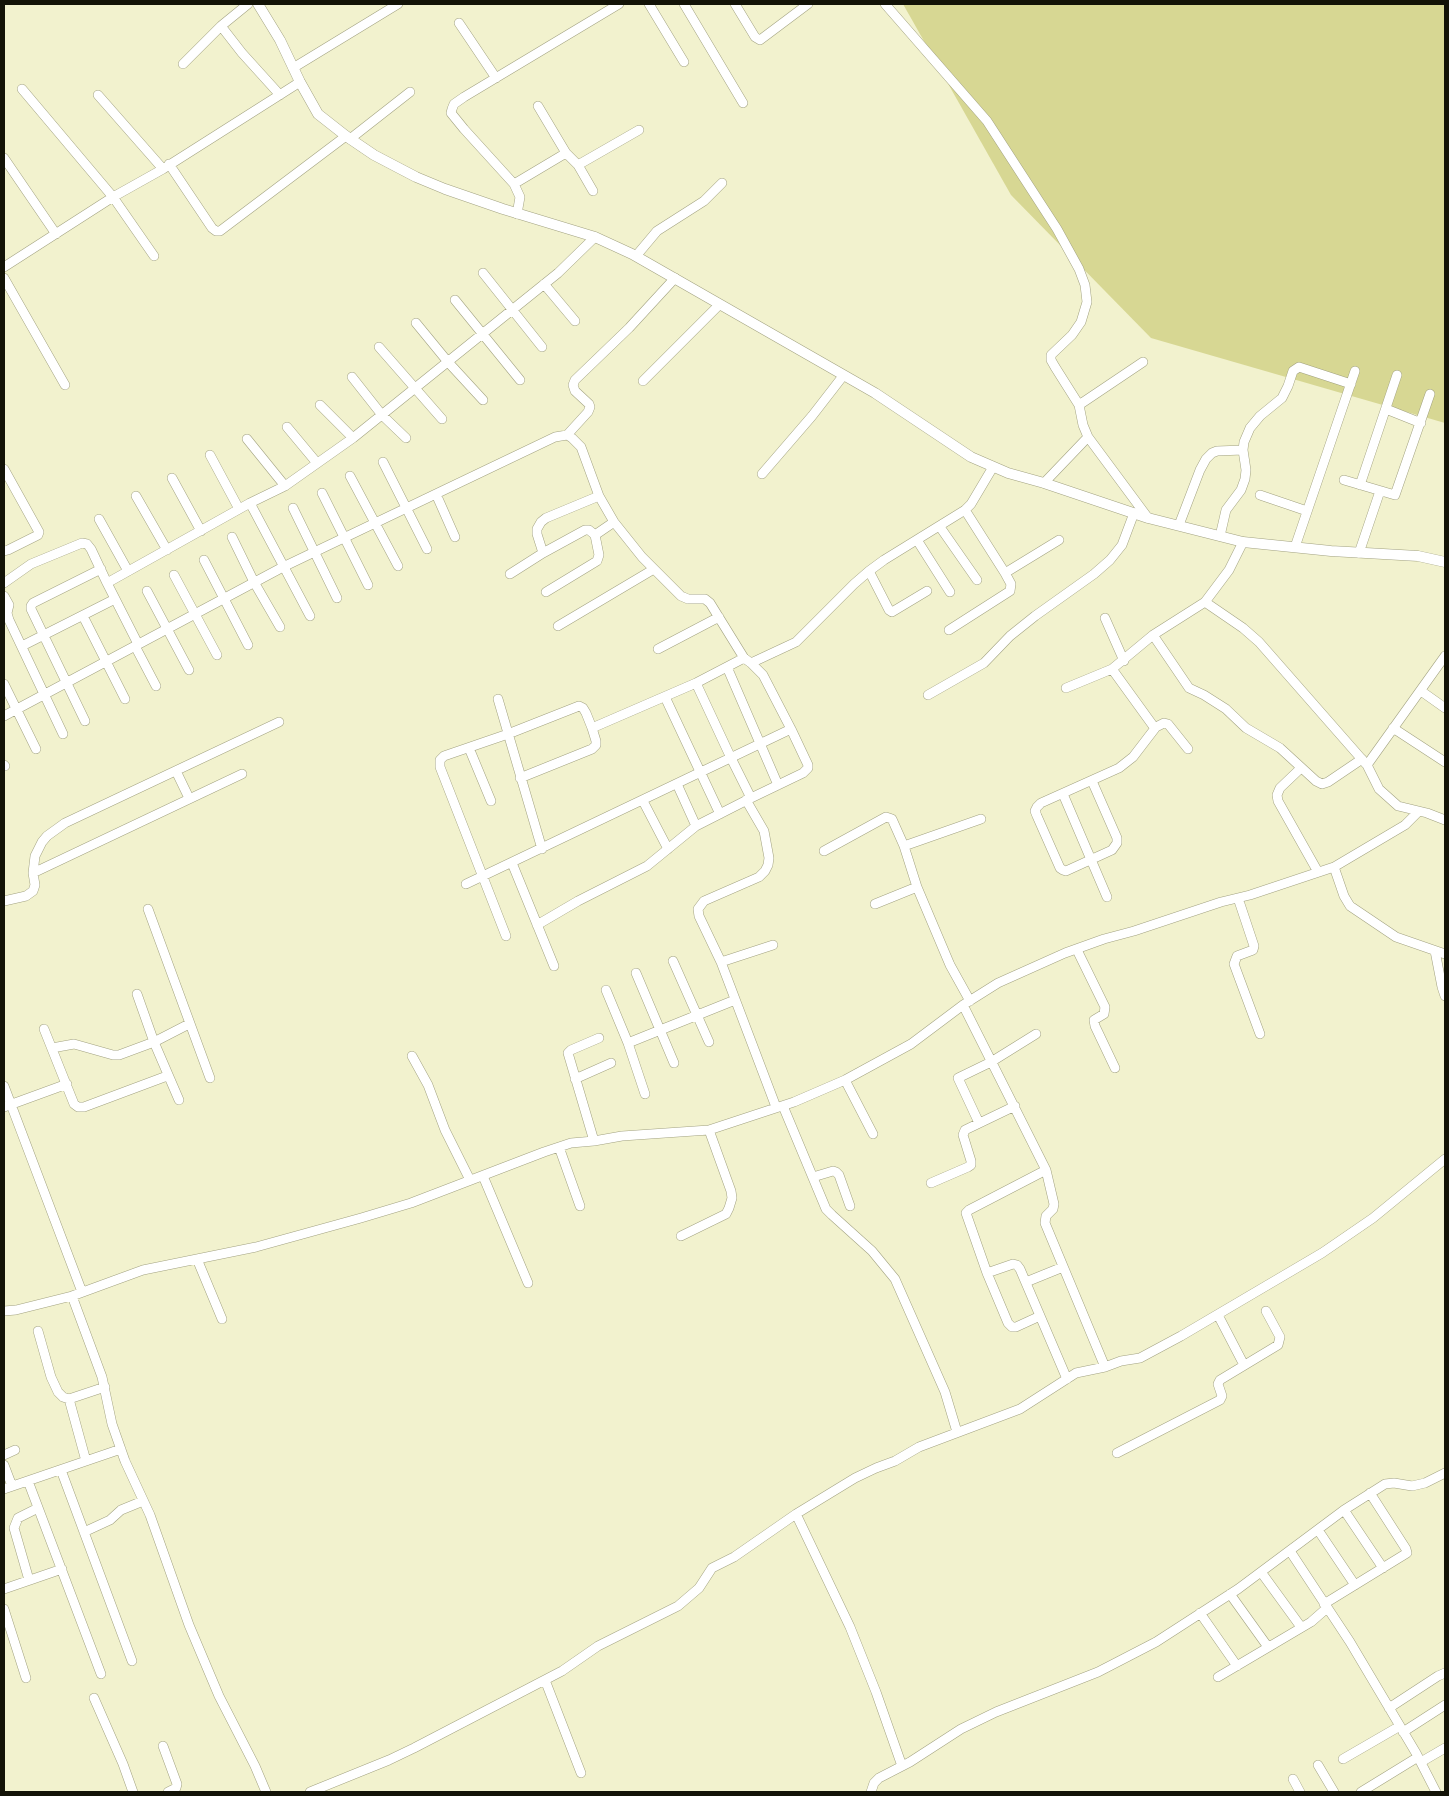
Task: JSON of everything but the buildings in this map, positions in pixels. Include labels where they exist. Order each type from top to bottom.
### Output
[{"type":"street","points":[[183,64],[221,26],[248,4]]},
{"type":"street","points":[[258,4],[280,40],[318,114],[348,138],[374,155],[416,177],[445,189],[595,238],[636,256],[904,412],[971,457],[993,467],[1148,518],[1243,542],[1359,553],[1418,556],[1445,562]]},
{"type":"street","points":[[293,68],[398,4]]},
{"type":"street","points":[[517,214],[520,197],[514,184],[451,113],[454,104],[619,4]]},
{"type":"street","points":[[649,4],[684,62]]},
{"type":"street","points":[[684,4],[743,103]]},
{"type":"street","points":[[735,4],[755,37],[760,40],[808,4]]},
{"type":"street","points":[[885,4],[987,121],[1057,229],[1079,269],[1085,285],[1087,302],[1081,322],[1072,335],[1051,354],[1051,360],[1079,405],[1088,438],[1148,518]]},
{"type":"street","points":[[459,23],[496,78]]},
{"type":"street","points":[[221,26],[242,53],[280,95]]},
{"type":"street","points":[[4,267],[113,196],[166,166],[300,82]]},
{"type":"street","points":[[22,89],[113,196],[154,256]]},
{"type":"street","points":[[98,95],[166,166],[212,228],[220,231],[410,92]]},
{"type":"street","points":[[538,106],[566,153],[578,165],[593,191]]},
{"type":"street","points":[[578,165],[639,130]]},
{"type":"street","points":[[514,184],[566,153]]},
{"type":"street","points":[[4,158],[56,234]]},
{"type":"street","points":[[636,256],[657,231],[704,201],[722,183]]},
{"type":"street","points":[[107,583],[250,503],[285,486],[353,438],[483,335],[595,238]]},
{"type":"street","points":[[483,273],[542,347]]},
{"type":"street","points":[[4,278],[65,385]]},
{"type":"street","points":[[568,436],[590,407],[575,390],[573,385],[575,380],[630,328],[675,278]]},
{"type":"street","points":[[544,284],[574,321]]},
{"type":"street","points":[[455,300],[520,380]]},
{"type":"street","points":[[643,381],[719,305]]},
{"type":"street","points":[[416,323],[483,400]]},
{"type":"street","points":[[379,347],[442,419]]},
{"type":"street","points":[[1079,405],[1143,362]]},
{"type":"street","points":[[1220,536],[1226,510],[1240,490],[1245,478],[1246,470],[1243,450],[1250,428],[1260,416],[1282,398],[1293,371],[1299,366],[1351,384]]},
{"type":"street","points":[[1295,547],[1356,371]]},
{"type":"street","points":[[1360,484],[1398,375]]},
{"type":"street","points":[[762,474],[812,416],[843,376]]},
{"type":"street","points":[[352,378],[382,415],[406,438]]},
{"type":"street","points":[[1344,480],[1395,495],[1430,394]]},
{"type":"street","points":[[320,405],[353,438]]},
{"type":"street","points":[[1386,409],[1421,423]]},
{"type":"street","points":[[287,427],[317,463]]},
{"type":"street","points":[[4,716],[283,567],[555,437],[568,436],[581,447],[600,496],[614,522],[642,557],[684,598],[699,598],[710,603],[748,661],[763,675],[791,728],[808,768],[803,773],[696,826],[639,872],[578,901],[537,924]]},
{"type":"street","points":[[1044,483],[1088,438]]},
{"type":"street","points":[[247,440],[285,486]]},
{"type":"street","points":[[1179,526],[1206,458],[1217,451],[1243,450]]},
{"type":"street","points":[[210,455],[239,509]]},
{"type":"street","points":[[383,462],[427,549]]},
{"type":"street","points":[[592,728],[727,668],[796,642],[869,571],[965,510],[971,504],[993,467]]},
{"type":"street","points":[[4,469],[39,532],[38,535],[4,551]]},
{"type":"street","points":[[350,476],[398,566]]},
{"type":"street","points":[[172,478],[201,531]]},
{"type":"street","points":[[1359,553],[1380,491]]},
{"type":"street","points":[[322,494],[368,585]]},
{"type":"street","points":[[436,494],[456,536]]},
{"type":"street","points":[[1260,495],[1307,512]]},
{"type":"street","points":[[136,496],[167,550]]},
{"type":"street","points":[[543,553],[537,534],[537,529],[541,522],[546,518],[600,496]]},
{"type":"street","points":[[250,503],[310,616]]},
{"type":"street","points":[[293,508],[337,598]]},
{"type":"street","points":[[949,630],[1010,591],[1011,584],[965,510]]},
{"type":"street","points":[[928,694],[984,663],[1010,636],[1110,560],[1122,545],[1134,513]]},
{"type":"street","points":[[100,519],[128,571]]},
{"type":"street","points":[[595,536],[614,522]]},
{"type":"street","points":[[940,527],[978,580]]},
{"type":"street","points":[[510,574],[543,553],[588,530],[595,536],[599,556],[597,561],[546,592]]},
{"type":"street","points":[[232,537],[254,582],[280,627]]},
{"type":"street","points":[[917,540],[950,592]]},
{"type":"street","points":[[1005,573],[1059,540]]},
{"type":"street","points":[[1066,688],[1112,669],[1124,661],[1153,635],[1205,602],[1229,570],[1243,542]]},
{"type":"street","points":[[4,583],[31,564],[82,543],[87,544],[101,569],[156,686]]},
{"type":"street","points":[[204,560],[248,645]]},
{"type":"street","points":[[85,721],[31,609],[32,605],[101,569]]},
{"type":"street","points":[[558,626],[654,569]]},
{"type":"street","points":[[869,571],[889,610],[892,612],[927,591]]},
{"type":"street","points":[[174,575],[218,655]]},
{"type":"street","points":[[147,591],[189,670]]},
{"type":"street","points":[[4,596],[8,605],[7,613],[9,620],[63,734]]},
{"type":"street","points":[[22,646],[115,599]]},
{"type":"street","points":[[1205,602],[1243,628],[1259,642],[1365,762],[1379,789],[1398,806],[1427,813],[1445,820]]},
{"type":"street","points":[[83,616],[124,699]]},
{"type":"street","points":[[658,649],[719,617]]},
{"type":"street","points":[[1105,618],[1124,661]]},
{"type":"street","points":[[1153,635],[1188,688],[1204,695],[1226,709],[1246,728],[1280,748],[1316,781],[1322,784],[1365,762],[1421,691],[1445,656]]},
{"type":"street","points":[[727,668],[778,785]]},
{"type":"street","points":[[1112,669],[1156,728]]},
{"type":"street","points":[[696,683],[764,831],[769,858],[765,871],[759,876],[704,901],[698,909],[699,916],[722,962],[735,1000],[779,1107],[826,1208],[832,1216],[872,1251],[894,1279],[945,1392],[957,1432]]},
{"type":"street","points":[[4,684],[36,749]]},
{"type":"street","points":[[1421,691],[1445,708]]},
{"type":"street","points":[[665,697],[720,814]]},
{"type":"street","points":[[498,699],[542,849]]},
{"type":"street","points":[[506,936],[440,767],[440,760],[444,756],[508,734],[578,706],[583,708],[592,728],[596,745],[592,749],[520,778]]},
{"type":"street","points":[[4,901],[26,896],[33,891],[35,884],[33,873],[35,856],[42,842],[55,830],[66,823],[279,722]]},
{"type":"street","points":[[1092,781],[1117,838],[1115,847],[1066,871],[1060,868],[1037,816],[1036,811],[1040,803],[1092,781],[1127,763],[1156,728],[1164,723],[1168,724],[1188,749]]},
{"type":"street","points":[[466,884],[791,728]]},
{"type":"street","points":[[1393,728],[1445,762]]},
{"type":"street","points":[[470,748],[490,801]]},
{"type":"street","points":[[1301,768],[1280,788],[1277,795],[1278,801],[1318,872]]},
{"type":"street","points":[[176,771],[190,798]]},
{"type":"street","points":[[33,873],[242,774]]},
{"type":"street","points":[[677,784],[696,826]]},
{"type":"street","points":[[1063,794],[1108,898]]},
{"type":"street","points":[[642,801],[668,849]]},
{"type":"street","points":[[4,1311],[16,1310],[72,1296],[142,1270],[256,1247],[361,1218],[411,1203],[571,1143],[622,1136],[709,1130],[779,1107],[845,1080],[917,1040],[966,1003],[998,983],[1065,953],[1104,939],[1334,867],[1405,825],[1418,812]]},
{"type":"street","points":[[824,851],[886,817],[894,822],[917,887],[991,1062],[1046,1170],[1054,1204],[1053,1209],[1046,1216],[1046,1223],[1104,1367]]},
{"type":"street","points":[[904,846],[981,819]]},
{"type":"street","points":[[512,863],[554,966]]},
{"type":"street","points":[[1334,867],[1344,896],[1350,906],[1396,937],[1445,954]]},
{"type":"street","points":[[875,904],[917,887]]},
{"type":"street","points":[[1238,898],[1254,946],[1252,950],[1237,956],[1234,964],[1260,1034]]},
{"type":"street","points":[[148,909],[210,1078]]},
{"type":"street","points":[[722,962],[773,945]]},
{"type":"street","points":[[1077,950],[1105,1007],[1104,1014],[1094,1020],[1095,1026],[1116,1068]]},
{"type":"street","points":[[1435,951],[1445,996]]},
{"type":"street","points":[[673,961],[709,1042]]},
{"type":"street","points":[[636,973],[674,1063]]},
{"type":"street","points":[[606,990],[628,1043],[645,1094]]},
{"type":"street","points":[[138,994],[154,1042],[178,1100]]},
{"type":"street","points":[[628,1043],[735,1000]]},
{"type":"street","points":[[52,1048],[74,1044],[119,1055],[154,1042],[189,1024]]},
{"type":"street","points":[[44,1030],[74,1104],[78,1107],[84,1107],[167,1076]]},
{"type":"street","points":[[979,1123],[958,1078],[991,1062],[1036,1034]]},
{"type":"street","points":[[594,1141],[568,1053],[570,1050],[599,1038]]},
{"type":"street","points":[[412,1056],[428,1085],[445,1130],[470,1180]]},
{"type":"street","points":[[575,1079],[610,1063]]},
{"type":"street","points":[[845,1080],[873,1134]]},
{"type":"street","points":[[7,1106],[67,1084]]},
{"type":"street","points":[[4,1086],[7,1106],[82,1292]]},
{"type":"street","points":[[931,1183],[971,1165],[963,1132],[1015,1106]]},
{"type":"street","points":[[682,1236],[726,1214],[732,1198],[709,1130]]},
{"type":"street","points":[[559,1147],[580,1206]]},
{"type":"street","points":[[310,1792],[389,1760],[562,1671],[598,1646],[678,1606],[699,1588],[712,1568],[734,1556],[796,1514],[869,1471],[895,1461],[919,1447],[1020,1409],[1076,1374],[1121,1361],[1140,1358],[1181,1336],[1322,1252],[1373,1218],[1445,1159]]},
{"type":"street","points":[[1040,1316],[1016,1327],[1012,1327],[1008,1323],[987,1273],[966,1213],[1046,1170]]},
{"type":"street","points":[[813,1177],[833,1171],[836,1172],[839,1175],[850,1206]]},
{"type":"street","points":[[483,1176],[528,1283]]},
{"type":"street","points":[[197,1259],[222,1319]]},
{"type":"street","points":[[987,1273],[1013,1264],[1016,1265],[1026,1282],[1067,1379]]},
{"type":"street","points":[[1026,1282],[1064,1267]]},
{"type":"street","points":[[72,1296],[105,1387],[112,1424],[157,1535],[189,1625],[219,1696],[255,1766],[266,1792]]},
{"type":"street","points":[[1117,1453],[1220,1400],[1222,1396],[1218,1384],[1220,1380],[1280,1342],[1280,1337],[1266,1311]]},
{"type":"street","points":[[1218,1315],[1244,1365]]},
{"type":"street","points":[[38,1331],[50,1377],[63,1397],[69,1399],[105,1387]]},
{"type":"street","points":[[69,1399],[86,1461]]},
{"type":"street","points":[[4,1465],[8,1487],[121,1449]]},
{"type":"street","points":[[4,1455],[15,1450]]},
{"type":"street","points":[[61,1470],[132,1661]]},
{"type":"street","points":[[872,1792],[874,1783],[879,1778],[961,1730],[996,1712],[1098,1672],[1156,1642],[1230,1594],[1344,1510],[1385,1484],[1394,1482],[1412,1486],[1425,1483],[1445,1473]]},
{"type":"street","points":[[28,1481],[101,1674]]},
{"type":"street","points":[[1218,1677],[1301,1627],[1325,1606],[1355,1585],[1406,1554],[1407,1551],[1370,1493]]},
{"type":"street","points":[[84,1532],[110,1520],[121,1510],[143,1501]]},
{"type":"street","points":[[30,1580],[14,1528],[18,1518],[38,1508]]},
{"type":"street","points":[[1344,1510],[1383,1568]]},
{"type":"street","points":[[796,1514],[850,1627],[876,1692],[902,1766]]},
{"type":"street","points":[[1318,1530],[1355,1585]]},
{"type":"street","points":[[1290,1551],[1350,1642],[1419,1759],[1436,1792]]},
{"type":"street","points":[[4,1588],[62,1569]]},
{"type":"street","points":[[1261,1572],[1301,1627]]},
{"type":"street","points":[[1230,1594],[1268,1647]]},
{"type":"street","points":[[4,1609],[26,1678]]},
{"type":"street","points":[[1200,1613],[1237,1666]]},
{"type":"street","points":[[1389,1708],[1445,1673]]},
{"type":"street","points":[[545,1680],[581,1773]]},
{"type":"street","points":[[94,1698],[134,1792]]},
{"type":"street","points":[[1343,1759],[1445,1705]]},
{"type":"street","points":[[163,1746],[177,1784],[176,1788],[168,1792]]},
{"type":"street","points":[[1361,1792],[1419,1759],[1445,1748]]},
{"type":"street","points":[[1318,1765],[1334,1792]]},
{"type":"street","points":[[1293,1779],[1300,1792]]},
{"type":"green space","points":[[903,4],[1445,4],[1445,423],[1151,338],[1011,195]]}]
